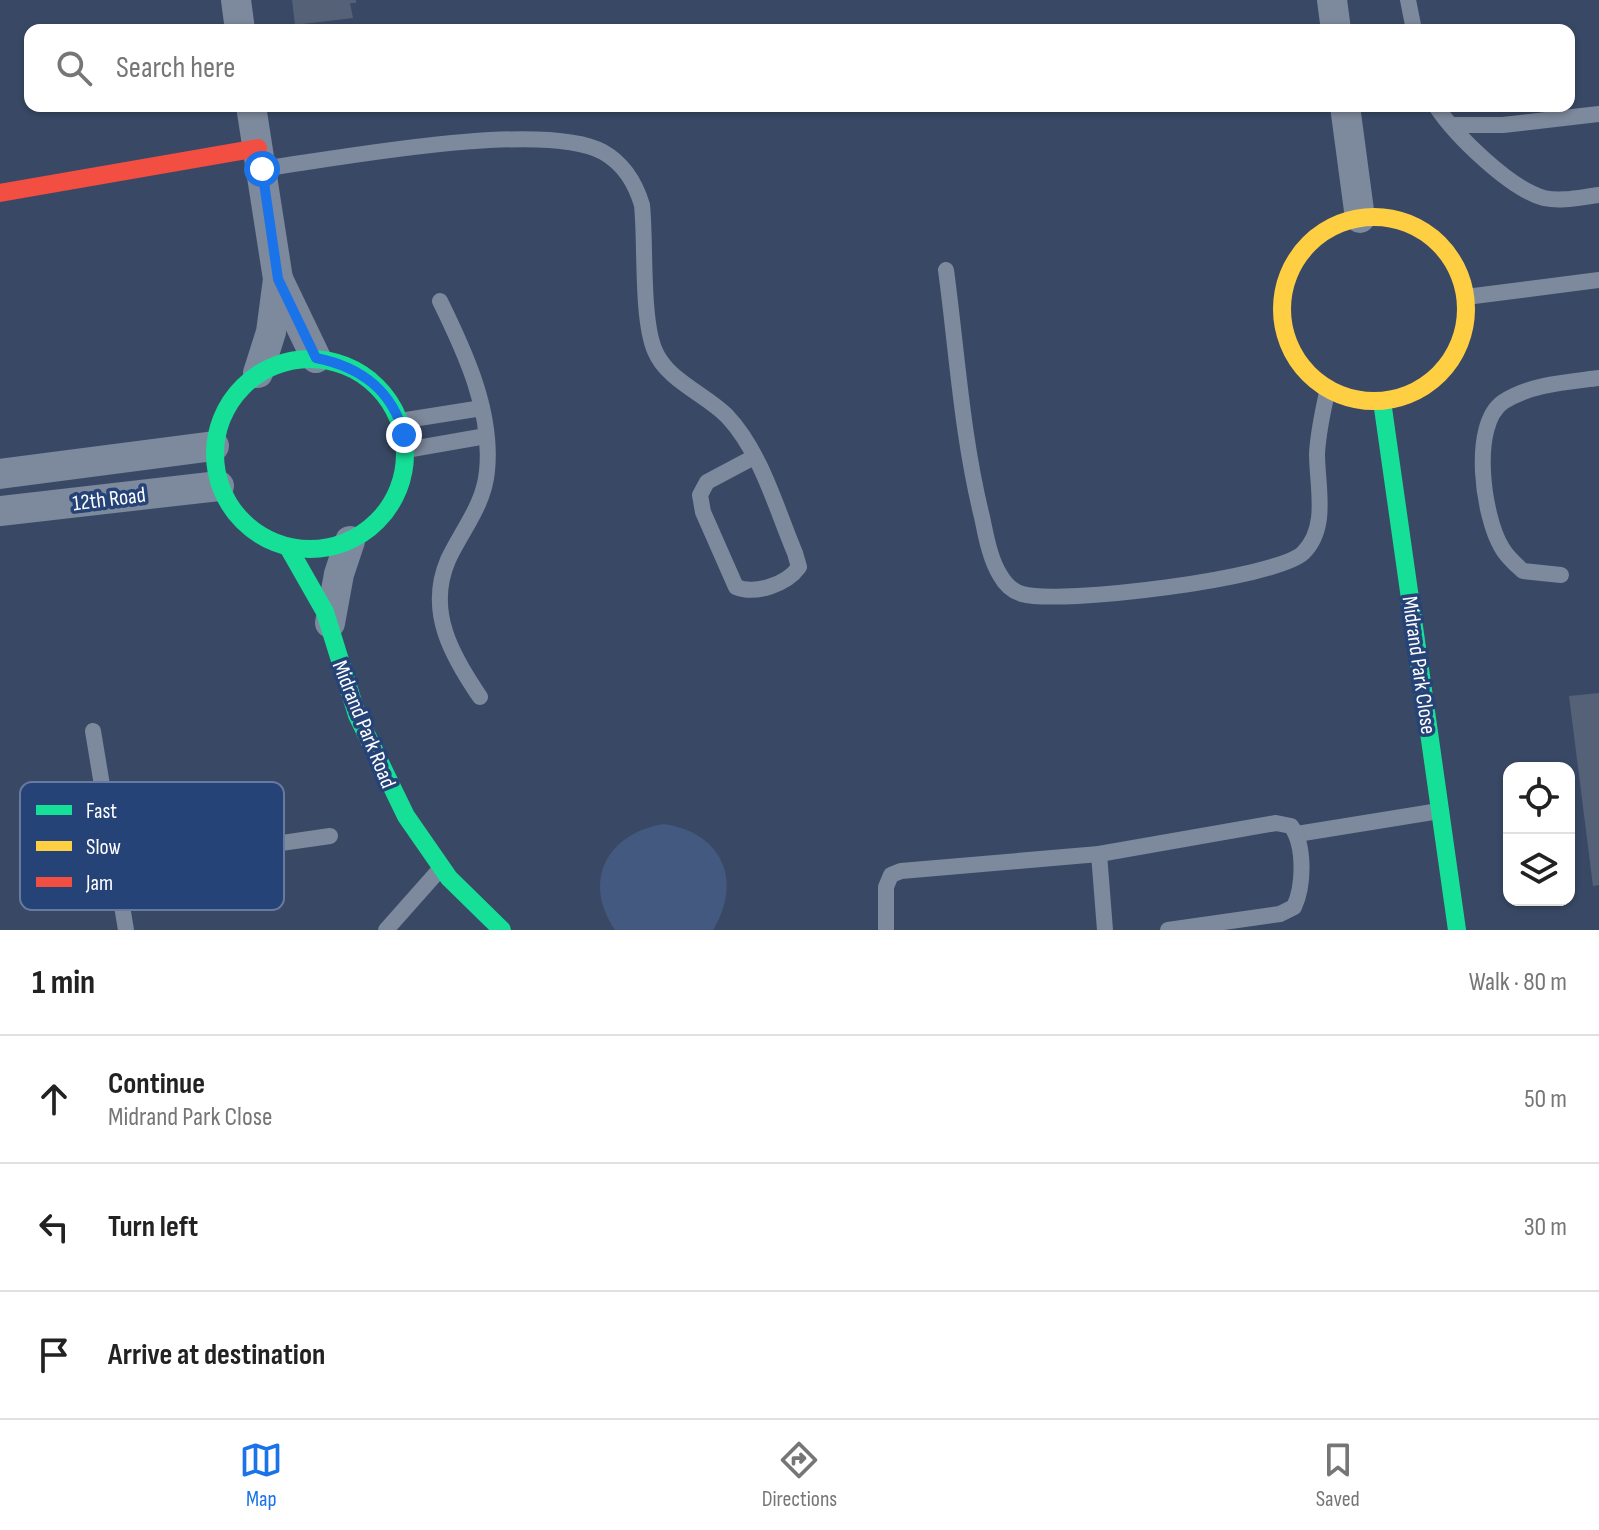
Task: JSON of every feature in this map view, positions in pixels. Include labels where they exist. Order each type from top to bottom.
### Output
[{"type":"street","points":[[236,0],[239,24]]},
{"type":"street","points":[[1332,0],[1335,24]]},
{"type":"street","points":[[252,112],[278,279],[271,332],[258,373]]},
{"type":"street","points":[[1346,112],[1360,218]]},
{"type":"street","points":[[0,193],[260,158]]},
{"type":"street","points":[[1389,217],[1418,227],[1441,244],[1458,269],[1466,297],[1465,327],[1455,355],[1436,378],[1411,393],[1382,401],[1354,399],[1328,388],[1305,371],[1290,347],[1282,320],[1283,292],[1293,265],[1310,242],[1333,226],[1360,218],[1389,217]]},
{"type":"street","points":[[278,279],[316,358]]},
{"type":"street","points":[[316,358],[343,364],[368,377],[387,396],[400,421],[406,450],[403,477],[392,504],[374,525],[350,541],[319,549],[288,547],[258,535],[234,514],[219,486],[214,446],[221,418],[236,393],[258,373],[276,364],[316,358]]},
{"type":"street","name":"Midrand Park Close","points":[[1382,401],[1457,930]]},
{"type":"street","name":"12th Road","points":[[0,474],[214,446]]},
{"type":"street","name":"12th Road","points":[[0,511],[219,486]]},
{"type":"street","name":"Midrand Park Road","points":[[330,623],[350,541]]},
{"type":"street","name":"Midrand Park Road","points":[[288,547],[317,594],[330,623],[343,677],[384,781],[442,867],[502,930]]},
{"type":"lane","points":[[1408,0],[1413,24]]},
{"type":"lane","points":[[1441,112],[1451,125],[1523,189],[1561,200],[1599,195]]},
{"type":"lane","points":[[1451,125],[1503,125],[1599,114]]},
{"type":"lane","points":[[260,158],[478,141],[541,140],[578,144],[602,151],[625,170],[636,185],[642,205],[650,337],[658,359],[727,417],[754,457],[799,567],[783,581],[750,590],[736,587],[728,575],[700,495],[707,482],[754,457]]},
{"type":"lane","points":[[946,270],[976,492],[999,574],[1010,589],[1023,594],[1045,597],[1127,591],[1233,577],[1286,563],[1302,554],[1313,539],[1319,521],[1319,429],[1328,388]]},
{"type":"lane","points":[[1466,297],[1599,280]]},
{"type":"lane","points":[[440,301],[482,408],[486,436],[487,470],[481,500],[448,561],[440,612],[455,661],[480,697]]},
{"type":"lane","points":[[1561,575],[1523,571],[1501,546],[1488,500],[1482,446],[1485,427],[1489,416],[1502,403],[1528,390],[1599,378]]},
{"type":"lane","points":[[400,421],[482,408]]},
{"type":"lane","points":[[406,450],[486,436]]},
{"type":"lane","points":[[93,731],[101,782]]},
{"type":"lane","points":[[1297,834],[1440,810]]},
{"type":"lane","points":[[886,930],[886,887],[891,875],[901,871],[1099,854],[1276,823],[1291,826],[1297,834],[1302,891],[1294,907],[1280,914],[1168,930]]},
{"type":"lane","points":[[284,843],[330,836]]},
{"type":"lane","points":[[1099,854],[1105,930]]},
{"type":"lane","points":[[386,930],[442,867]]},
{"type":"lane","points":[[123,910],[126,930]]},
{"type":"water","points":[[664,824],[684,829],[713,848],[722,862],[726,877],[722,911],[713,930],[615,930],[600,894],[606,862],[615,848],[628,837]]},
{"type":"building","points":[[292,0],[356,0],[356,3],[350,3],[353,18],[295,24]]},
{"type":"building","points":[[1599,693],[1599,885],[1593,886],[1569,696]]},
{"type":"traffic: fast","points":[[310,359],[329,360],[347,366],[377,387],[398,417],[404,435],[405,454],[404,473],[398,491],[377,521],[347,542],[329,548],[310,549],[291,548],[273,542],[243,521],[222,491],[216,473],[215,454],[216,435],[222,417],[243,387],[273,366],[291,360],[310,359]]},
{"type":"traffic: fast","points":[[1382,401],[1457,930]]},
{"type":"traffic: fast","points":[[288,547],[325,612],[357,715],[406,816],[449,878],[502,930]]},
{"type":"traffic: slow","points":[[1374,217],[1409,224],[1439,244],[1459,274],[1466,309],[1459,344],[1439,374],[1409,394],[1374,401],[1339,394],[1309,374],[1289,344],[1282,309],[1289,274],[1309,244],[1339,224],[1374,217]]},
{"type":"traffic: jam","points":[[0,193],[258,148]]},
{"type":"route","points":[[262,169],[278,279],[316,358],[343,364],[368,377],[387,396],[404,435]]}]
